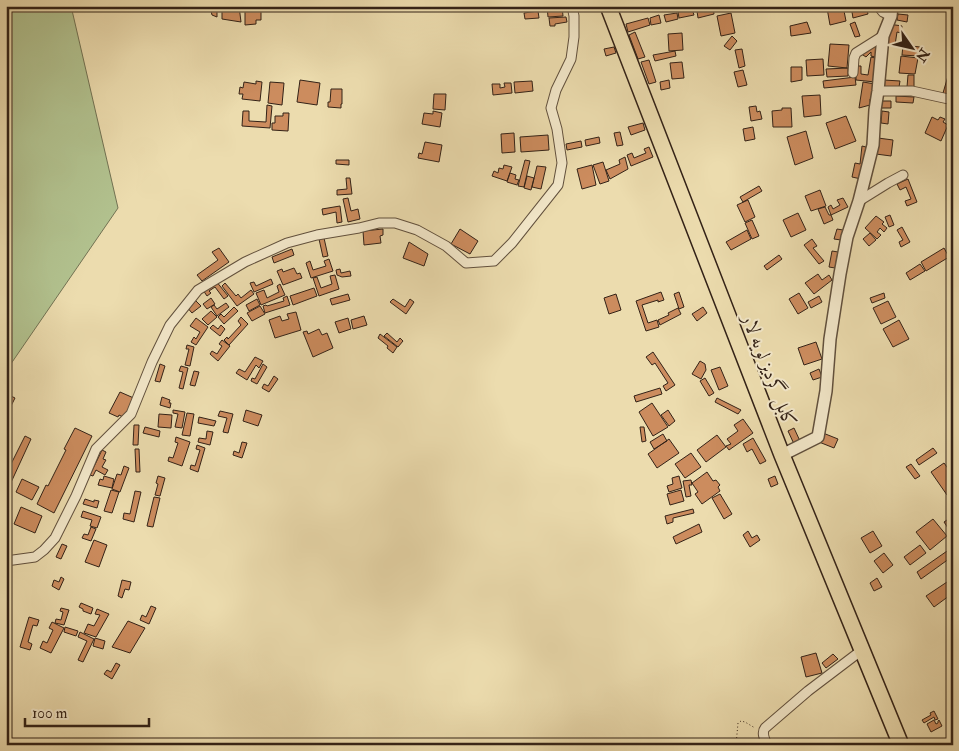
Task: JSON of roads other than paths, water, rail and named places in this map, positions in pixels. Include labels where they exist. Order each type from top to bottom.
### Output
[{"type":"highway","name":"کابل گردیز لویه لار","points":[[608,6],[782,455],[901,745]]},
{"type":"street","points":[[6,561],[35,557],[55,538],[76,496],[96,449],[131,414],[152,362],[170,325],[198,290],[245,262],[287,243],[317,235],[380,223],[395,223],[417,230],[446,246],[466,263],[494,261],[512,243],[558,185],[562,163],[557,129],[550,108],[556,90],[571,59],[574,37],[572,6]]},
{"type":"street","points":[[782,455],[818,437],[826,391],[830,339],[840,274],[847,237],[859,201],[873,145],[883,36],[891,11],[883,12],[878,6]]},
{"type":"street","points":[[853,73],[856,53],[883,36]]},
{"type":"street","points":[[878,91],[912,91],[953,100]]},
{"type":"street","points":[[859,201],[903,175]]},
{"type":"street","points":[[768,745],[763,731],[808,692],[862,650]]}]
